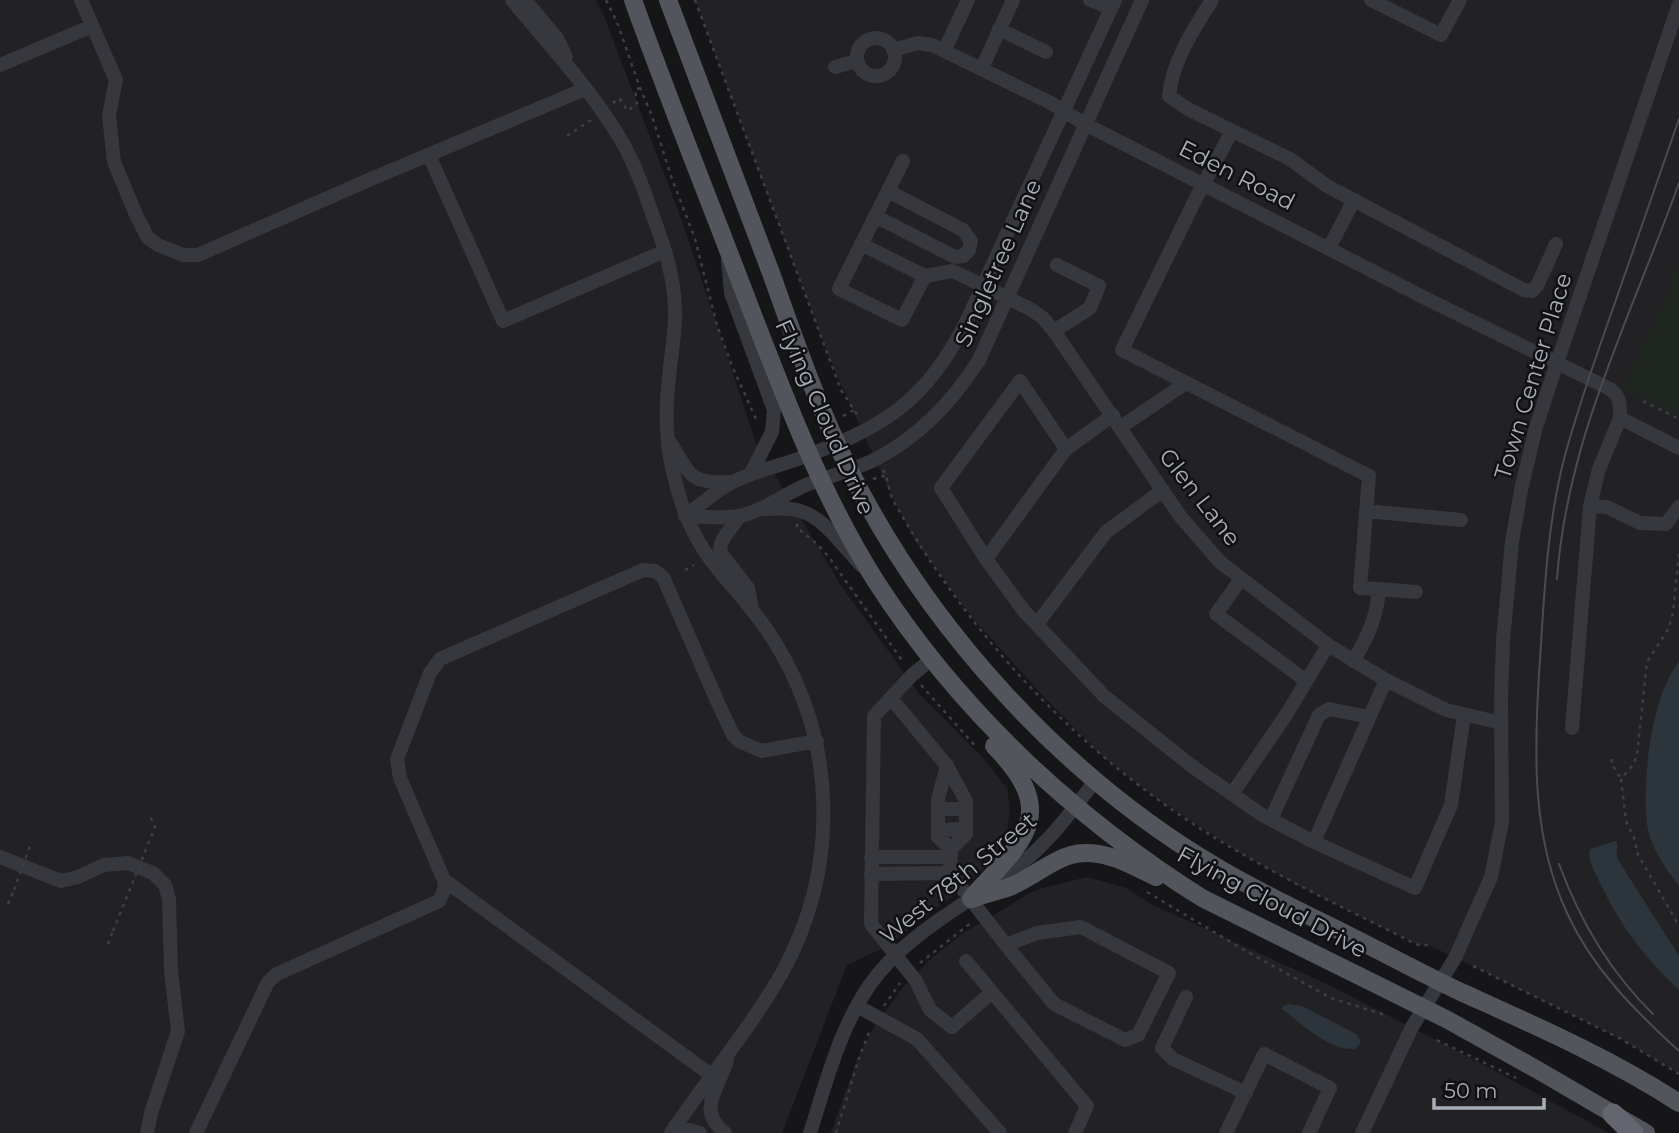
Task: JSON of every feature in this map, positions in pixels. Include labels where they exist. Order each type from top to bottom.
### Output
[{"type":"highway","points":[[1613,1114],[1633,1133]]},
{"type":"main road","name":"Flying Cloud Drive","points":[[633,0],[783,393],[810,454],[876,580],[965,701],[1037,772],[1076,806],[1154,866],[1202,898],[1423,1008],[1525,1062],[1646,1133]]},
{"type":"main road","name":"Flying Cloud Drive","points":[[668,0],[794,337],[849,470],[881,530],[969,656],[1044,733],[1096,780],[1151,823],[1212,864],[1255,889],[1439,982],[1607,1059],[1679,1103]]},
{"type":"main road","points":[[965,701],[975,727],[1008,761],[1023,782],[1030,806],[1030,821],[1019,846],[971,899]]},
{"type":"main road","points":[[971,899],[1013,885],[1061,857],[1085,853],[1114,857],[1202,898]]},
{"type":"street","points":[[81,0],[116,80],[110,116],[114,162],[148,238],[169,251],[183,255],[198,255],[429,155],[580,83]]},
{"type":"street","points":[[512,0],[605,115],[635,167],[665,251],[673,286],[675,334],[666,401],[668,440],[673,474],[685,516],[708,558],[752,610],[787,661],[809,713],[817,741],[825,814],[816,888],[801,934],[781,974],[675,1131],[700,1133]]},
{"type":"street","points":[[525,0],[557,38],[580,83]]},
{"type":"street","points":[[625,0],[648,40]]},
{"type":"street","points":[[945,49],[968,0]]},
{"type":"street","points":[[982,68],[1013,0]]},
{"type":"street","points":[[1090,0],[1113,4]]},
{"type":"street","name":"Singletree Lane","points":[[739,516],[822,479],[876,459],[927,425],[962,387],[979,360],[1009,298],[1142,0]]},
{"type":"street","points":[[1212,0],[1193,30],[1171,77],[1169,96],[1188,109],[1290,159],[1327,186],[1524,290],[1532,291],[1537,286],[1556,244]]},
{"type":"street","points":[[1371,0],[1441,35],[1460,0]]},
{"type":"street","name":"Singletree Lane","points":[[732,482],[810,454],[887,419],[906,405],[938,372],[954,347],[1113,4]]},
{"type":"street","name":"Town Center Place","points":[[1362,1133],[1423,1008],[1455,958],[1483,899],[1497,856],[1502,822],[1503,641],[1512,542],[1536,427],[1679,4]]},
{"type":"street","points":[[0,65],[92,26]]},
{"type":"street","points":[[999,29],[1046,52]]},
{"type":"street","points":[[871,38],[882,39],[893,50],[894,62],[891,68],[881,75],[864,71],[858,61],[858,50],[871,38]]},
{"type":"street","name":"Eden Road","points":[[893,50],[918,43],[945,49],[1085,124],[1610,389],[1621,404],[1620,418]]},
{"type":"street","points":[[835,67],[858,61]]},
{"type":"street","points":[[1232,131],[1203,184],[1122,350],[1369,476],[1360,588],[1416,592]]},
{"type":"street","points":[[429,155],[503,321],[665,251]]},
{"type":"street","points":[[888,191],[967,233],[971,241],[969,250],[954,264],[925,276],[902,320],[839,289],[875,216],[903,161]]},
{"type":"street","points":[[1329,248],[1354,200]]},
{"type":"street","name":"Glen Lane","points":[[875,216],[954,264],[983,286],[1042,317],[1163,490],[1220,562],[1328,645],[1386,680],[1427,702],[1464,715],[1501,723]]},
{"type":"street","points":[[726,242],[732,293],[774,410],[772,432],[750,475]]},
{"type":"street","points":[[861,244],[925,276]]},
{"type":"street","points":[[1054,331],[1090,308],[1099,286],[1056,265]]},
{"type":"street","points":[[1066,449],[1020,381],[941,488],[986,559],[1024,611],[1104,696],[1193,767],[1232,794],[1314,842],[1415,888],[1451,805],[1464,715]]},
{"type":"street","points":[[986,559],[1066,449],[1186,383]]},
{"type":"street","points":[[1572,728],[1590,506],[1599,469],[1620,418],[1679,448]]},
{"type":"street","points":[[668,440],[696,479],[703,482],[732,482]]},
{"type":"street","points":[[685,516],[732,482]]},
{"type":"street","points":[[1037,624],[1106,532],[1163,490]]},
{"type":"street","points":[[1590,506],[1607,507],[1640,523],[1666,524],[1679,507]]},
{"type":"street","points":[[757,509],[798,510],[817,519],[876,580]]},
{"type":"street","points":[[1366,511],[1461,520]]},
{"type":"street","points":[[685,516],[739,516],[723,537],[719,552],[748,588],[752,610]]},
{"type":"street","points":[[196,1133],[268,982],[277,974],[439,901],[445,888],[444,880],[397,767],[397,759],[433,667],[446,656],[643,570],[655,571],[663,576],[723,713],[739,741],[761,751],[817,741]]},
{"type":"street","points":[[1241,579],[1216,614],[1305,680]]},
{"type":"street","points":[[1353,661],[1377,612],[1379,589]]},
{"type":"street","points":[[1232,794],[1286,715],[1328,645]]},
{"type":"street","points":[[932,659],[912,674],[874,716],[871,924],[894,957],[916,981],[930,1010],[952,1027],[992,992]]},
{"type":"street","points":[[1314,842],[1386,680]]},
{"type":"street","points":[[891,698],[947,766],[966,801],[966,834],[951,861]]},
{"type":"street","points":[[1271,819],[1319,715],[1329,709],[1369,717]]},
{"type":"street","points":[[947,766],[938,799],[938,837],[971,899],[1006,945],[1054,1004],[1125,1040],[1138,1035],[1169,973],[1082,927],[1037,933],[1006,945]]},
{"type":"street","name":"West 78th Street","points":[[810,1133],[842,1035],[870,984],[894,957],[1025,861],[1046,841],[1096,780]]},
{"type":"street","points":[[938,820],[966,819]]},
{"type":"street","points":[[938,820],[966,819]]},
{"type":"street","points":[[0,856],[61,881],[78,877],[104,864],[128,863],[153,873],[165,885],[169,900],[171,971],[178,1031],[147,1133]]},
{"type":"street","points":[[872,862],[951,861]]},
{"type":"street","points":[[872,862],[951,861]]},
{"type":"street","points":[[444,880],[711,1075]]},
{"type":"street","points":[[966,961],[1087,1106],[1074,1133]]},
{"type":"street","points":[[1186,997],[1162,1048],[1173,1059],[1245,1093]]},
{"type":"street","points":[[857,1006],[917,1039],[1000,1133]]},
{"type":"street","points":[[725,1133],[713,1121],[710,1103],[712,1093],[722,1080],[731,1046]]},
{"type":"street","points":[[1226,1133],[1264,1054],[1330,1088],[1309,1133]]},
{"type":"path","points":[[695,0],[841,390],[856,409],[864,431]]},
{"type":"path","points":[[1643,401],[1679,419]]},
{"type":"path","points":[[876,459],[887,475],[891,495],[917,543],[961,604],[1044,701],[1081,737],[1156,798],[1237,851],[1418,945],[1428,946]]},
{"type":"path","points":[[1621,779],[1633,765],[1637,755],[1647,662],[1669,628],[1679,554]]},
{"type":"path","points":[[685,570],[694,565]]},
{"type":"path","points":[[1612,759],[1611,763],[1620,775],[1626,821],[1636,842],[1636,852],[1679,926]]},
{"type":"path","points":[[108,944],[155,827],[149,813]]},
{"type":"path","points":[[8,904],[30,846]]},
{"type":"path","points":[[1147,891],[1246,951],[1332,998],[1388,1016]]},
{"type":"path","points":[[836,1133],[859,1055],[878,1017],[909,973],[935,949],[984,915]]},
{"type":"path","points":[[1473,966],[1621,1039],[1679,1074]]},
{"type":"path","points":[[1437,1040],[1516,1078]]},
{"type":"shaded area","points":[[0,0],[596,0],[682,221],[756,443],[840,584],[920,695],[983,758],[1007,788],[1010,808],[1007,831],[994,859],[968,884],[886,947],[847,965],[782,1133],[0,1133]]},
{"type":"shaded area","points":[[695,0],[1679,0],[1679,1074],[1621,1039],[1428,945],[1418,945],[1301,887],[1237,851],[1156,798],[1101,755],[1044,697],[971,616],[917,543],[891,495],[828,355]]},
{"type":"shaded area","points":[[1679,264],[1679,417],[1623,389],[1664,304]]},
{"type":"shaded area","points":[[1679,662],[1679,886],[1651,841],[1647,824],[1646,785],[1655,717],[1669,677]]},
{"type":"shaded area","points":[[1615,841],[1617,858],[1679,956],[1679,990],[1625,928],[1592,867],[1590,849]]},
{"type":"shaded area","points":[[1087,877],[1126,888],[1153,905],[1329,985],[1609,1133],[831,1133],[857,1060],[876,1023],[905,985],[934,956],[965,932],[1035,890]]},
{"type":"shaded area","points":[[1289,1004],[1302,1006],[1356,1034],[1361,1042],[1355,1049],[1325,1041],[1282,1009]]},
{"type":"tram line","points":[[1679,119],[1592,368],[1564,459],[1553,512],[1547,566],[1536,735],[1541,826],[1547,855],[1567,913],[1602,970],[1646,1020],[1679,1051]]},
{"type":"tram line","points":[[1557,579],[1563,527],[1588,426],[1604,377],[1679,183]]},
{"type":"tram line","points":[[1559,864],[1576,906],[1598,945],[1623,981],[1653,1014]]}]
